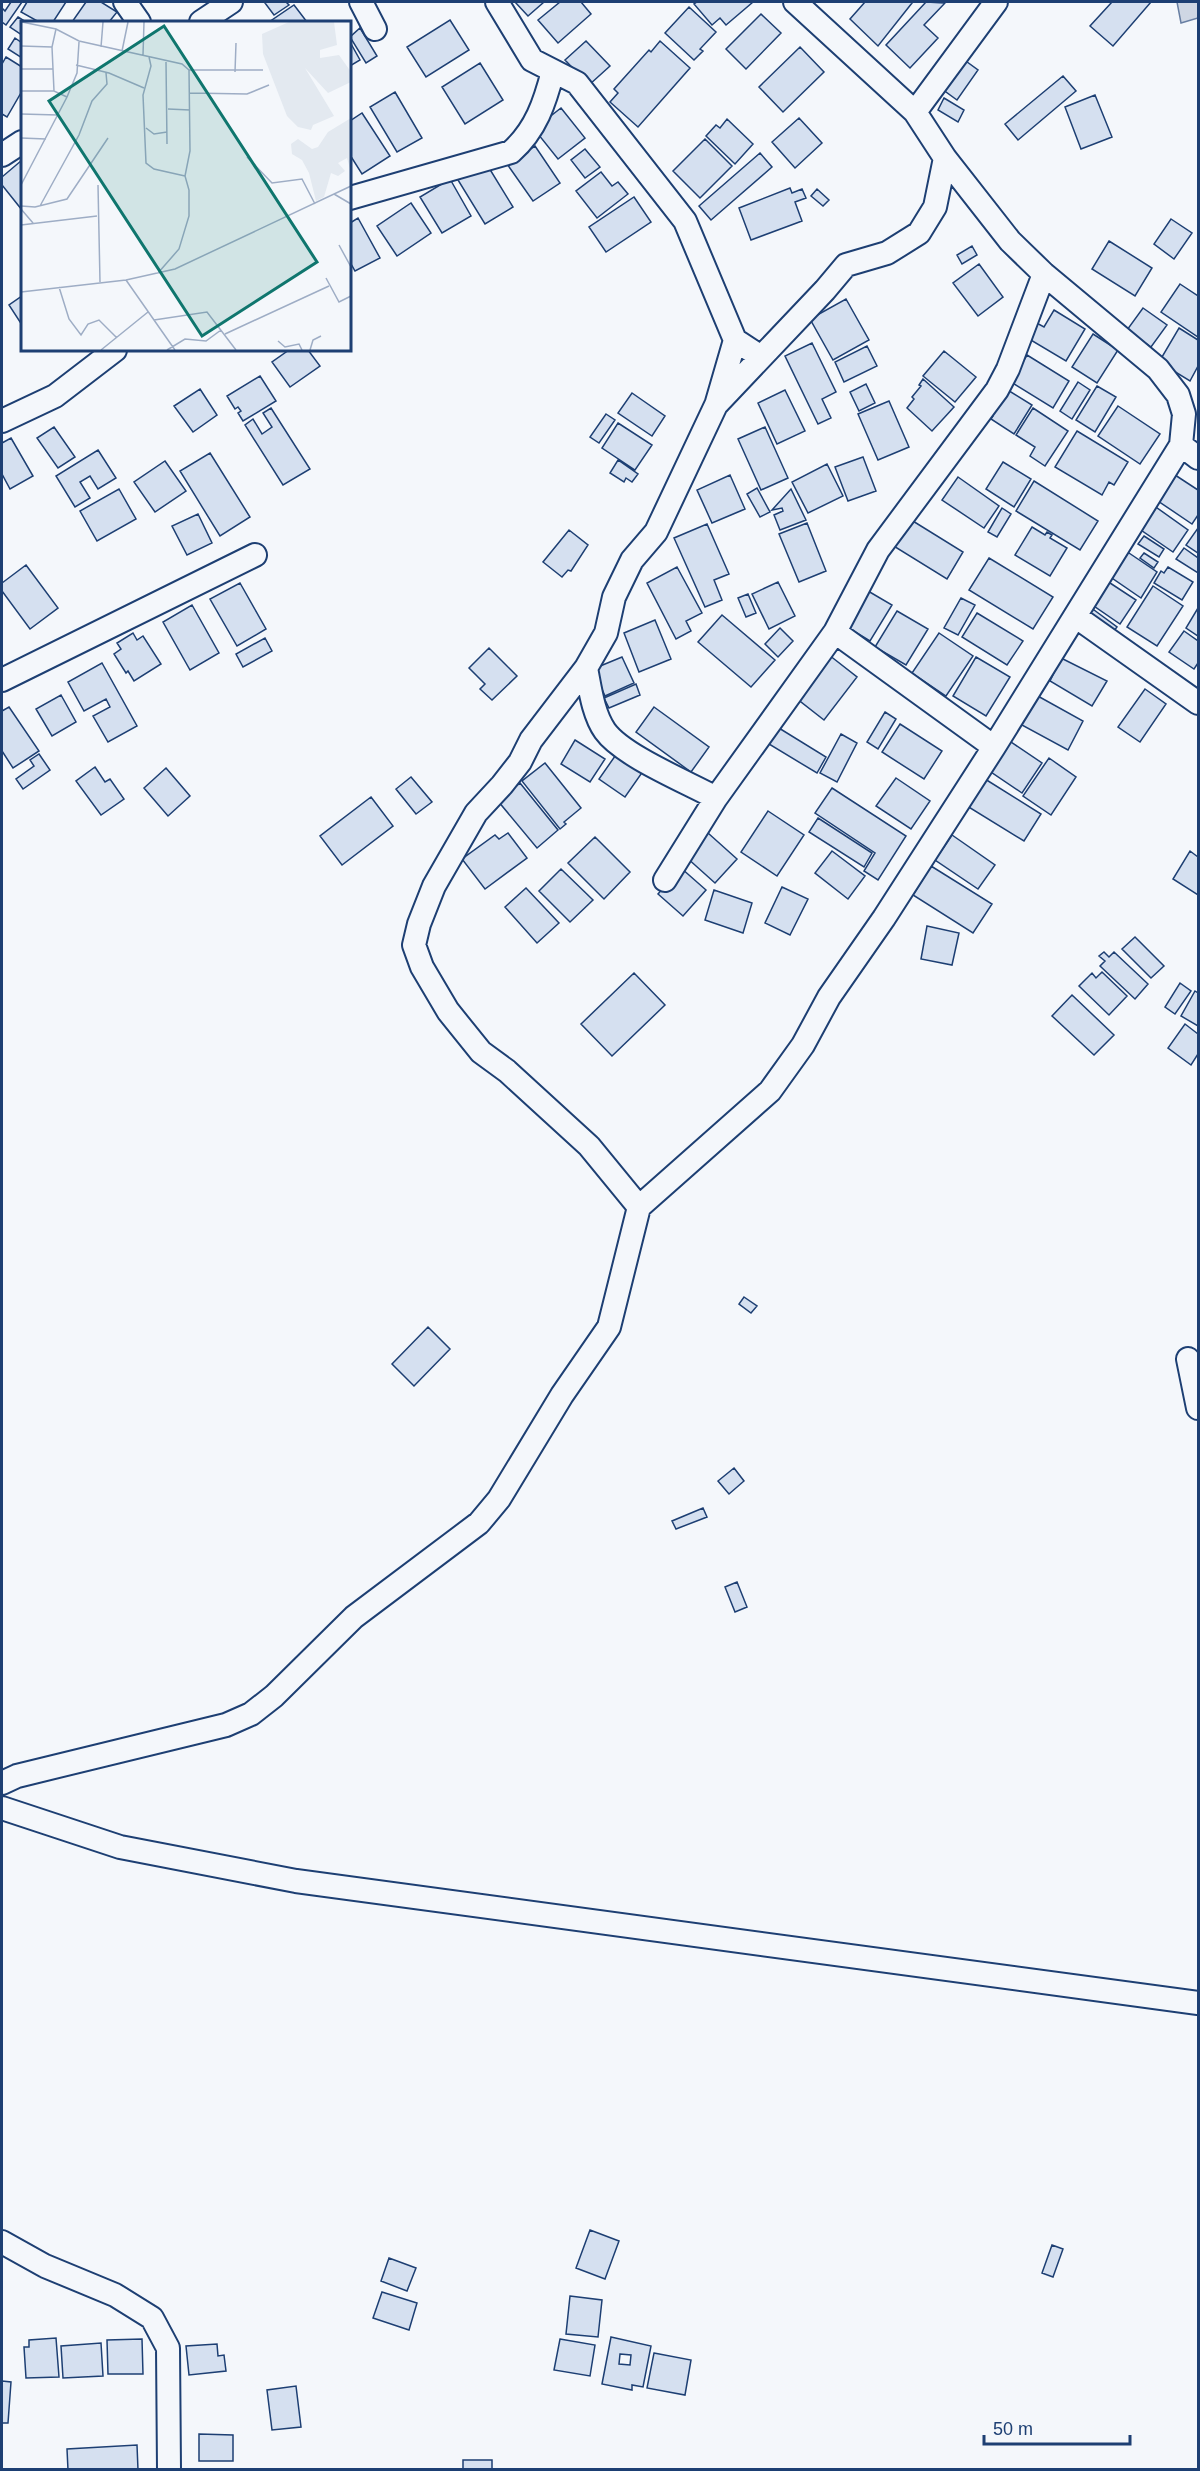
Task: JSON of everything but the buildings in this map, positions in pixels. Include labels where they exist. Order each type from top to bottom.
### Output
[{"type":"street","points":[[125,2],[138,21]]},
{"type":"street","points":[[202,21],[231,2]]},
{"type":"street","points":[[360,2],[375,29]]},
{"type":"street","points":[[497,2],[532,60],[578,83],[685,221],[735,340],[761,357]]},
{"type":"street","points":[[2,1783],[17,1776],[226,1725],[251,1714],[274,1696],[354,1617],[479,1523],[499,1498],[562,1395],[609,1327],[639,1207],[770,1091],[803,1045],[829,997],[884,918],[1075,616],[1190,451],[1184,414],[1178,396],[1158,369],[1044,274],[1010,241],[945,158],[915,112],[795,2]]},
{"type":"street","points":[[915,112],[996,2]]},
{"type":"street","points":[[351,198],[511,152],[525,139],[537,117],[553,71]]},
{"type":"street","points":[[716,405],[846,265],[887,253],[919,233],[934,207],[945,158]]},
{"type":"street","points":[[665,880],[716,798],[836,632],[878,550],[997,390],[1008,369],[1044,274]]},
{"type":"street","points":[[639,1207],[589,1146],[507,1071],[482,1052],[448,1011],[422,967],[414,945],[434,886],[476,813],[520,762],[531,740],[586,668],[606,633],[614,597],[632,560],[656,532],[716,405],[735,340]]},
{"type":"street","points":[[2,421],[55,396],[114,351]]},
{"type":"street","points":[[2,680],[255,555]]},
{"type":"street","points":[[1075,616],[1198,703]]},
{"type":"street","points":[[836,632],[994,747]]},
{"type":"street","points":[[586,668],[595,710],[604,729],[618,746],[716,798]]},
{"type":"street","points":[[1188,1359],[1198,1408]]},
{"type":"street","points":[[2,1808],[120,1847],[296,1881],[1198,2003]]},
{"type":"street","points":[[2,2242],[45,2266],[115,2295],[152,2318],[168,2348],[169,2469]]},
{"type":"shaded area","points":[[1177,2],[1198,2],[1198,18],[1181,23]]}]
